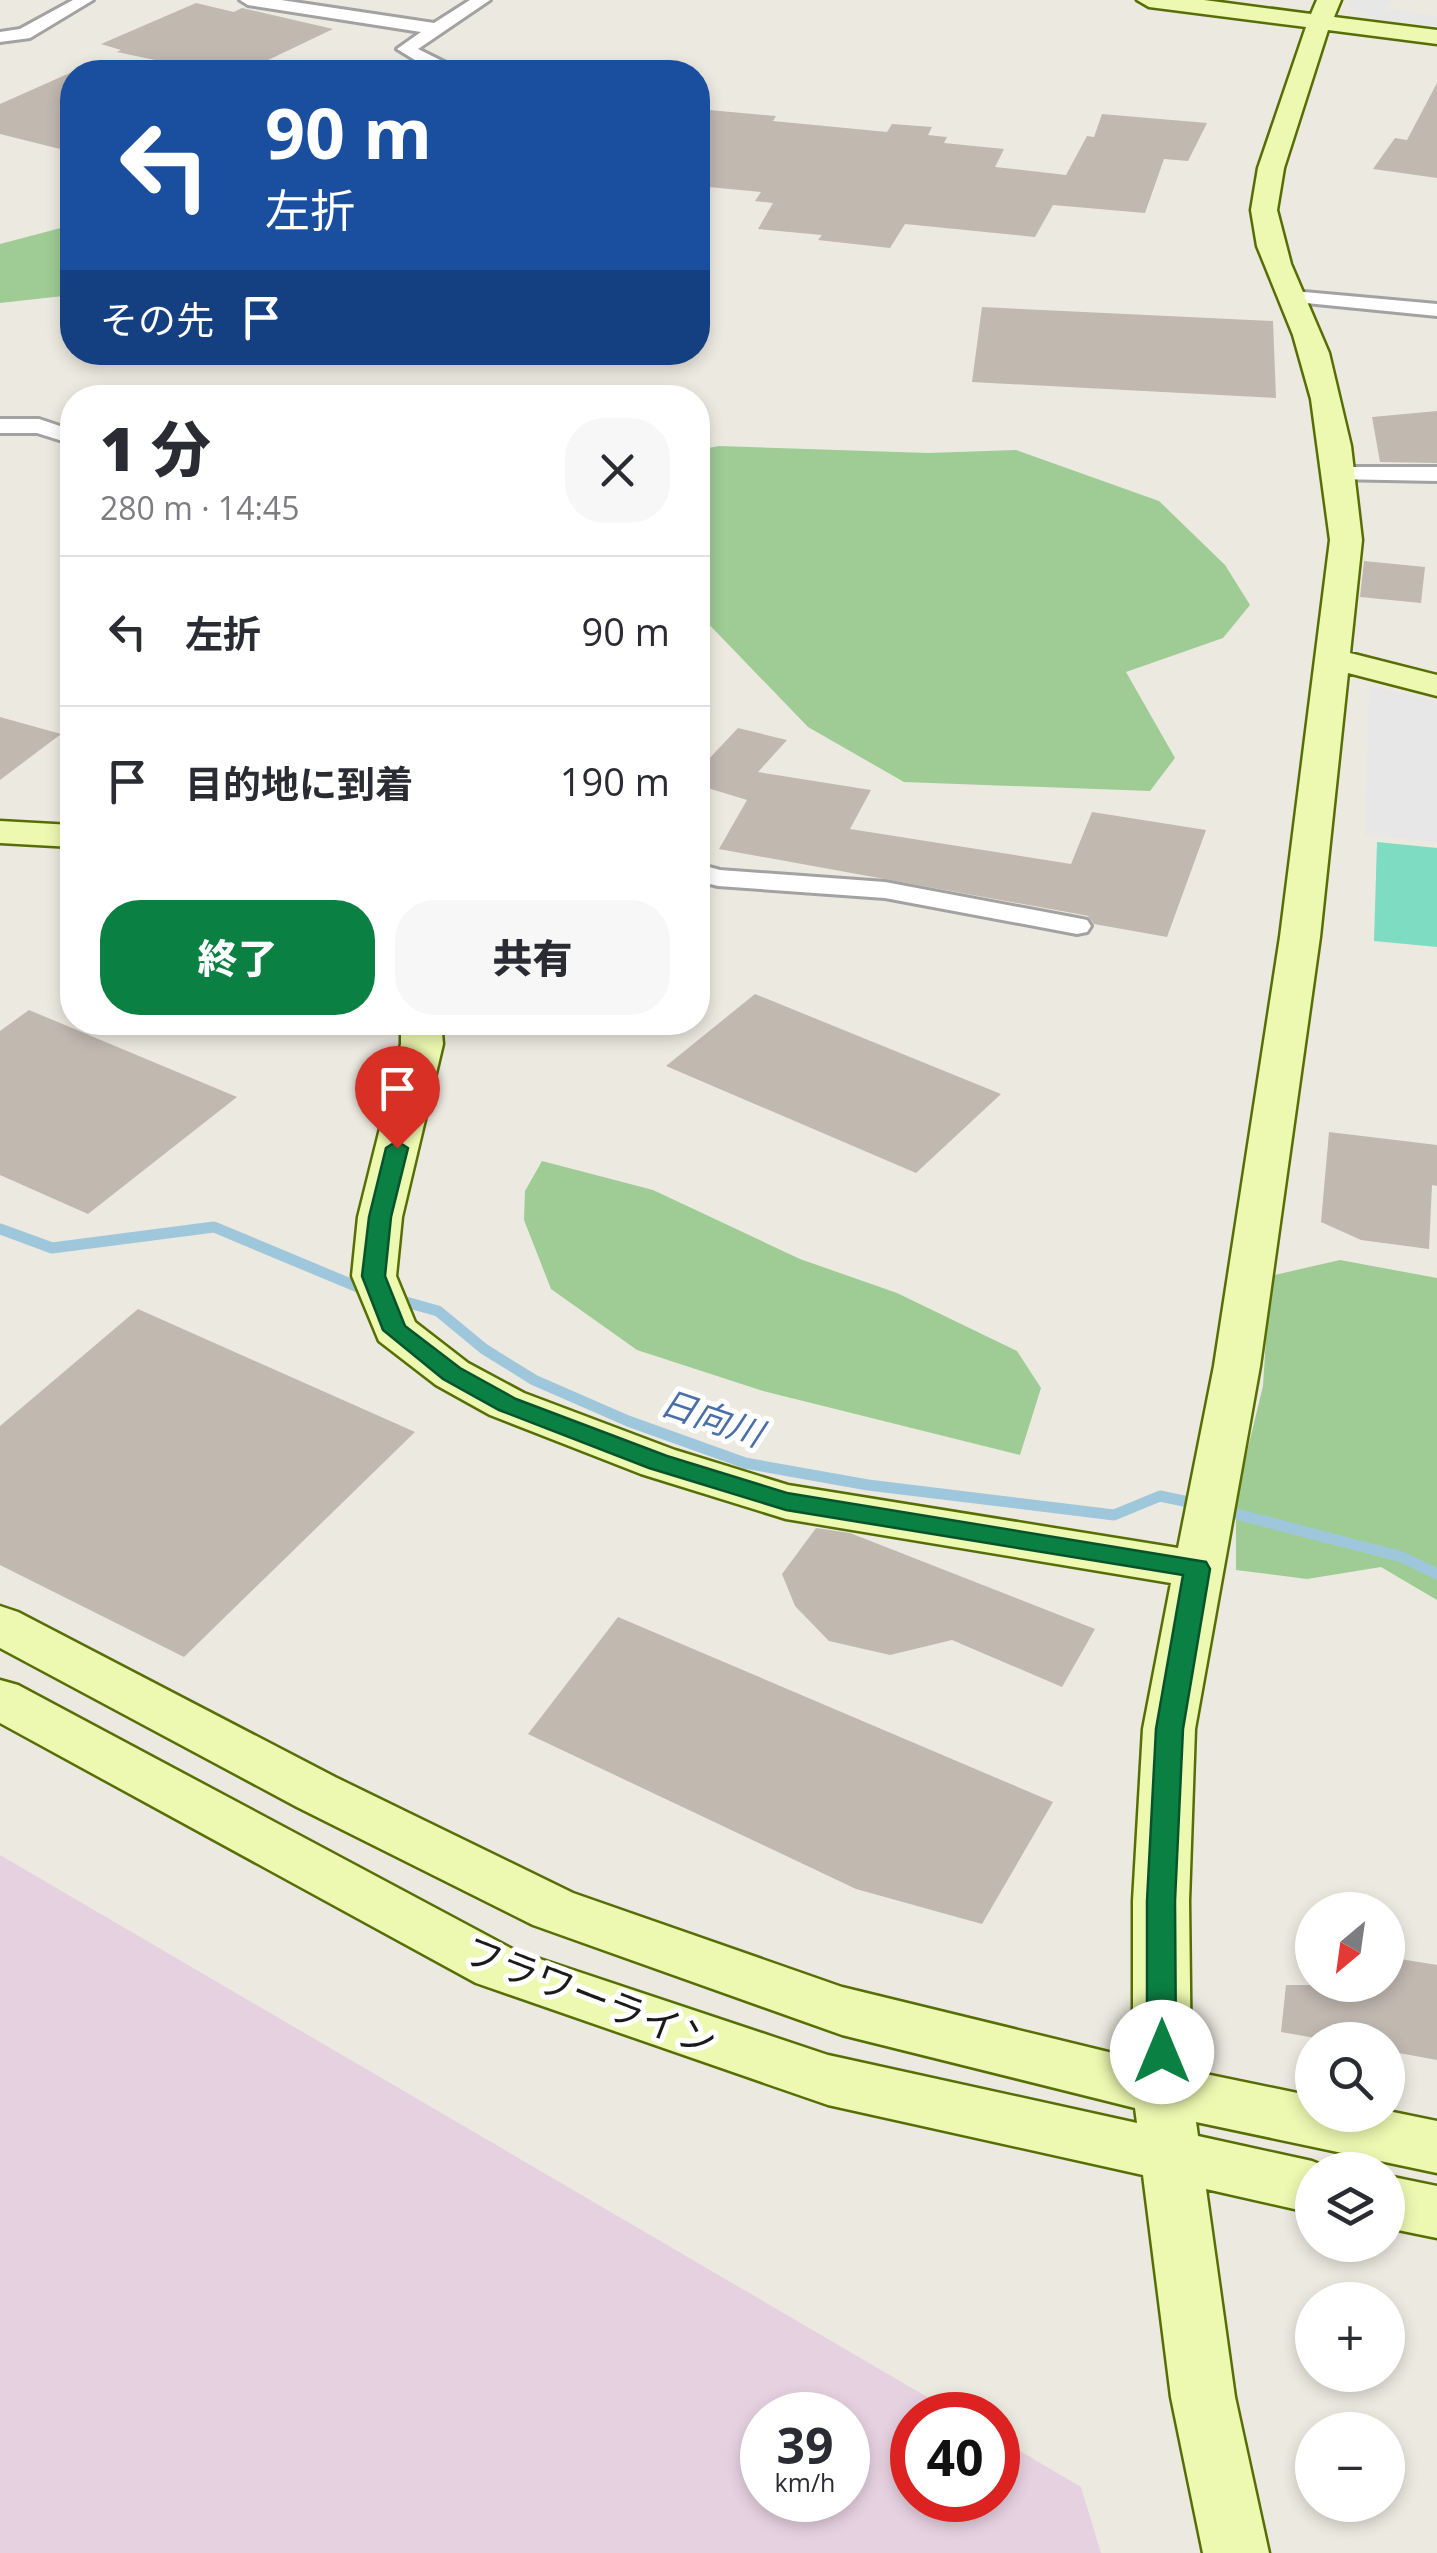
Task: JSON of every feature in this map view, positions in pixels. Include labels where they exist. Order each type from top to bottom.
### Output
[{"type":"street","points":[[0,37],[24,34],[85,0]]},
{"type":"street","points":[[248,0],[437,29]]},
{"type":"street","points":[[427,60],[406,49],[482,0]]},
{"type":"street","points":[[1149,0],[1324,12],[1437,37]]},
{"type":"street","points":[[1236,2553],[1203,2397],[1162,2090],[1161,1901],[1170,1729],[1237,1366],[1294,976],[1346,540],[1342,474],[1314,354],[1269,244],[1264,208],[1267,182],[1292,96],[1324,12]]},
{"type":"street","points":[[1293,298],[1437,310]]},
{"type":"street","points":[[0,426],[39,426],[60,433]]},
{"type":"street","points":[[1342,474],[1437,474]]},
{"type":"street","points":[[1334,659],[1437,686]]},
{"type":"street","points":[[0,832],[60,835]]},
{"type":"street","points":[[710,876],[885,890],[1077,926]]},
{"type":"street","points":[[422,1035],[380,1217],[374,1276],[395,1330],[452,1374],[507,1404],[624,1450],[786,1502],[1201,1550]]},
{"type":"street","name":"フラワーライン","points":[[0,1625],[316,1792],[552,1909],[842,2011],[1162,2090],[1437,2147]]},
{"type":"street","name":"フラワーライン","points":[[0,1699],[496,1966],[828,2080],[1295,2184]]},
{"type":"street","points":[[1405,2205],[1437,2212]]},
{"type":"shaded area","points":[[1352,0],[1392,0],[1386,9],[1437,16],[1437,26],[1376,19],[1348,8]]},
{"type":"shaded area","points":[[1369,686],[1437,701],[1437,842],[1365,835]]},
{"type":"shaded area","points":[[0,1855],[919,2392],[890,2392],[890,2522],[1020,2522],[1020,2451],[1081,2487],[1101,2553],[0,2553]]},
{"type":"green space","points":[[60,228],[60,296],[0,303],[0,244]]},
{"type":"green space","points":[[710,448],[928,453],[1016,450],[1159,501],[1225,565],[1250,605],[1223,638],[1126,672],[1175,758],[1150,791],[904,782],[808,727],[710,625]]},
{"type":"green space","points":[[1377,842],[1437,848],[1437,947],[1374,941]]},
{"type":"green space","points":[[542,1161],[653,1190],[800,1259],[897,1293],[1017,1351],[1041,1388],[1020,1455],[763,1391],[637,1350],[551,1289],[524,1220],[525,1191]]},
{"type":"green space","points":[[1340,1260],[1437,1278],[1437,1600],[1381,1567],[1307,1579],[1236,1570],[1236,1497],[1263,1386],[1270,1276]]},
{"type":"building","points":[[196,3],[234,12],[242,8],[333,29],[268,60],[155,60],[117,52],[121,50],[101,44]]},
{"type":"building","points":[[60,77],[60,149],[0,134],[0,104]]},
{"type":"building","points":[[1437,83],[1437,178],[1373,169],[1395,138],[1407,140]]},
{"type":"building","points":[[710,110],[776,116],[773,121],[887,132],[892,124],[932,127],[928,135],[947,137],[944,143],[1004,149],[995,167],[1066,175],[1087,136],[1094,137],[1102,114],[1207,123],[1188,161],[1164,159],[1145,213],[1053,205],[1035,237],[905,224],[890,248],[818,240],[822,235],[758,229],[773,203],[755,201],[761,192],[710,187]]},
{"type":"building","points":[[982,307],[1273,321],[1276,398],[972,382]]},
{"type":"building","points":[[1437,411],[1437,463],[1380,462],[1372,417]]},
{"type":"building","points":[[1364,561],[1425,567],[1421,603],[1360,597]]},
{"type":"building","points":[[0,717],[60,734],[60,735],[0,780]]},
{"type":"building","points":[[738,728],[787,740],[758,772],[871,790],[850,829],[1071,864],[1092,812],[1206,830],[1167,937],[1094,924],[1088,916],[1078,914],[719,849],[747,800],[710,789],[710,758]]},
{"type":"building","points":[[755,994],[1001,1094],[916,1173],[666,1066],[704,1035],[710,1035],[710,1030]]},
{"type":"building","points":[[29,1010],[60,1023],[60,1035],[89,1035],[237,1097],[88,1214],[0,1175],[0,1031]]},
{"type":"building","points":[[1329,1132],[1437,1145],[1437,1186],[1432,1185],[1429,1249],[1361,1240],[1321,1222]]},
{"type":"building","points":[[138,1309],[415,1432],[184,1657],[0,1565],[0,1426]]},
{"type":"building","points":[[816,1528],[850,1533],[1095,1629],[1062,1687],[952,1640],[890,1655],[829,1641],[795,1606],[782,1574]]},
{"type":"building","points":[[618,1617],[1053,1802],[982,1924],[856,1889],[528,1734]]},
{"type":"building","points":[[1405,1960],[1437,1965],[1437,2060],[1405,2054],[1405,2022],[1295,2022],[1295,2034],[1281,2032],[1286,1985],[1295,1985],[1295,2002],[1405,2002]]},
{"type":"waterway","name":"日向川","points":[[0,1229],[52,1248],[214,1227],[372,1293]]},
{"type":"waterway","name":"日向川","points":[[395,1299],[438,1311],[484,1349],[534,1380],[628,1421],[745,1463],[868,1485],[1114,1515],[1160,1496],[1198,1504]]},
{"type":"waterway","name":"日向川","points":[[1221,1510],[1402,1557],[1437,1574]]},
{"type":"route","points":[[397,1148],[380,1217],[374,1276],[395,1330],[452,1374],[507,1404],[658,1462],[786,1502],[1197,1569],[1170,1729],[1161,1901],[1162,2052]]}]
